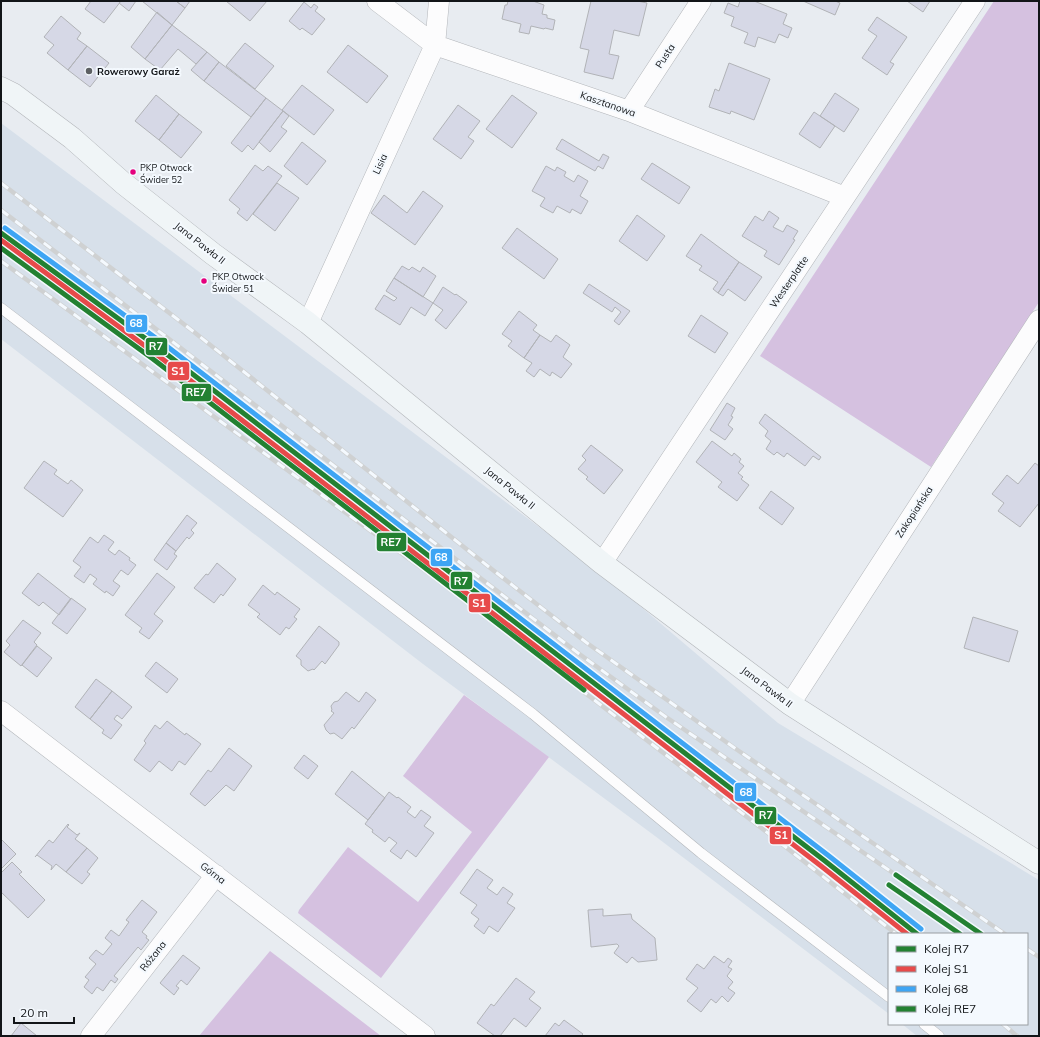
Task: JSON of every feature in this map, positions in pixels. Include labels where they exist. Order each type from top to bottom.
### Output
[{"type":"main road","name":"Jana Pawła II","points":[[1,88],[13,94],[72,138],[123,183],[213,254],[308,323],[602,563],[790,704],[1039,863]]},
{"type":"street","name":"Kasztanowa","points":[[377,1],[435,45],[629,111],[845,197]]},
{"type":"street","name":"Lisia","points":[[308,323],[435,45],[439,1]]},
{"type":"street","name":"Pusta","points":[[629,111],[701,1]]},
{"type":"street","name":"Westerplatte","points":[[602,563],[975,1]]},
{"type":"street","name":"Zakopiańska","points":[[790,704],[1039,320]]},
{"type":"street","name":"Górna","points":[[1,711],[425,1036]]},
{"type":"street","name":"Różana","points":[[91,1036],[216,876]]},
{"type":"lane","points":[[1,308],[533,714],[701,853],[888,996]]},
{"type":"lane","points":[[925,1025],[939,1036]]},
{"type":"shaded area","points":[[994,1],[1039,1],[1039,302],[931,467],[760,356]]},
{"type":"shaded area","points":[[1,123],[607,578],[778,723],[1039,880],[1039,1036],[917,1036],[903,1025],[1028,1025],[1028,933],[888,933],[888,1013],[655,836],[423,664],[1,339]]},
{"type":"shaded area","points":[[464,695],[549,757],[381,978],[298,913],[348,847],[418,902],[472,832],[403,776]]},
{"type":"shaded area","points":[[270,951],[381,1036],[199,1036]]},
{"type":"building","points":[[91,1],[121,1],[104,23],[85,9]]},
{"type":"building","points":[[121,1],[136,1],[129,11],[119,3]]},
{"type":"building","points":[[142,1],[176,1],[185,8],[172,25]]},
{"type":"building","points":[[176,1],[190,1],[185,8]]},
{"type":"building","points":[[226,1],[267,1],[250,21]]},
{"type":"building","points":[[508,1],[533,1],[544,5],[542,14],[547,15],[547,18],[555,20],[553,30],[531,26],[529,34],[519,32],[521,24],[502,19],[505,5],[507,5]]},
{"type":"building","points":[[591,1],[637,1],[647,3],[639,36],[614,30],[609,54],[619,56],[613,79],[584,72],[589,50],[580,48]]},
{"type":"building","points":[[740,1],[754,1],[787,14],[783,24],[792,28],[788,38],[779,34],[775,43],[758,37],[755,47],[744,43],[748,33],[731,26],[734,17],[724,13],[728,3],[738,7]]},
{"type":"building","points":[[803,1],[835,1],[840,3],[835,15]]},
{"type":"building","points":[[907,1],[930,1],[923,12]]},
{"type":"building","points":[[304,2],[311,8],[314,4],[318,7],[315,11],[325,19],[312,35],[302,28],[300,30],[289,21]]},
{"type":"building","points":[[157,12],[172,25],[145,59],[131,47]]},
{"type":"building","points":[[61,16],[81,33],[77,39],[87,46],[68,70],[47,53],[54,45],[44,37]]},
{"type":"building","points":[[877,17],[907,37],[890,62],[894,64],[887,75],[862,58],[877,36],[868,30]]},
{"type":"building","points":[[172,25],[207,52],[196,64],[178,49],[160,70],[145,59]]},
{"type":"building","points":[[245,43],[274,66],[255,89],[226,66]]},
{"type":"building","points":[[348,45],[388,76],[367,103],[327,72]]},
{"type":"building","points":[[87,46],[109,63],[90,87],[68,70]]},
{"type":"building","points":[[207,52],[219,62],[204,81],[191,70]]},
{"type":"building","points":[[219,62],[266,98],[251,117],[204,81]]},
{"type":"building","points":[[729,63],[770,79],[754,120],[731,111],[730,114],[709,107],[715,89],[719,91]]},
{"type":"building","points":[[302,85],[334,110],[314,135],[282,110]]},
{"type":"building","points":[[835,93],[859,109],[844,132],[820,116]]},
{"type":"building","points":[[156,95],[179,114],[159,140],[135,121]]},
{"type":"building","points":[[512,95],[537,113],[512,148],[486,129]]},
{"type":"building","points":[[266,98],[283,111],[253,150],[248,145],[242,152],[231,143]]},
{"type":"building","points":[[458,105],[480,121],[468,137],[474,141],[461,159],[433,139]]},
{"type":"building","points":[[283,111],[289,116],[281,127],[287,131],[270,152],[259,142]]},
{"type":"building","points":[[814,112],[835,126],[820,148],[799,134]]},
{"type":"building","points":[[179,114],[202,132],[181,158],[159,140]]},
{"type":"building","points":[[562,139],[599,161],[603,154],[609,157],[603,169],[598,166],[595,171],[556,149]]},
{"type":"building","points":[[302,142],[326,161],[307,185],[284,166]]},
{"type":"building","points":[[652,163],[690,187],[679,204],[641,179]]},
{"type":"building","points":[[255,165],[263,171],[268,166],[282,176],[247,221],[237,213],[240,209],[229,200]]},
{"type":"building","points":[[546,166],[555,171],[557,167],[566,172],[564,176],[574,182],[578,175],[588,181],[580,196],[588,201],[581,214],[572,209],[570,213],[557,206],[553,213],[540,206],[545,198],[532,191]]},
{"type":"building","points":[[277,183],[299,198],[275,231],[253,214]]},
{"type":"building","points":[[423,191],[443,206],[415,245],[371,213],[384,195],[407,213]]},
{"type":"building","points":[[769,211],[779,218],[773,227],[783,232],[787,225],[798,231],[793,239],[795,240],[779,265],[764,256],[767,251],[742,236],[755,216],[763,221]]},
{"type":"building","points":[[637,215],[665,236],[647,261],[619,241]]},
{"type":"building","points":[[517,228],[558,259],[544,279],[502,248]]},
{"type":"building","points":[[701,234],[739,262],[718,293],[713,289],[718,282],[699,270],[702,266],[686,256]]},
{"type":"building","points":[[739,262],[762,277],[745,301],[728,289],[723,296],[718,293]]},
{"type":"building","points":[[402,266],[409,270],[412,267],[420,272],[423,267],[436,276],[423,297],[394,278]]},
{"type":"building","points":[[394,278],[433,303],[425,316],[411,307],[400,325],[375,309],[384,295],[394,301],[397,298],[386,291]]},
{"type":"building","points":[[589,284],[630,311],[619,325],[614,321],[621,312],[615,307],[612,312],[583,293]]},
{"type":"building","points":[[443,287],[467,302],[446,329],[435,320],[443,310],[433,303]]},
{"type":"building","points":[[519,311],[537,325],[533,330],[540,335],[524,358],[508,346],[512,341],[502,334]]},
{"type":"building","points":[[701,315],[728,333],[715,353],[688,336]]},
{"type":"building","points":[[540,335],[551,342],[556,335],[570,345],[563,357],[572,364],[561,378],[552,372],[550,376],[540,369],[534,377],[526,371],[532,363],[524,358]]},
{"type":"building","points":[[727,403],[735,408],[731,416],[733,417],[728,425],[733,429],[725,440],[710,430]]},
{"type":"building","points":[[765,414],[821,457],[819,460],[813,456],[805,466],[787,453],[784,457],[777,452],[774,455],[766,449],[771,441],[765,436],[768,431],[759,423]]},
{"type":"building","points":[[712,441],[732,456],[734,453],[741,459],[739,462],[744,466],[738,473],[743,477],[741,479],[749,485],[737,501],[718,487],[722,482],[696,462]]},
{"type":"building","points":[[591,445],[623,470],[604,494],[586,479],[588,477],[578,469],[586,460],[582,456]]},
{"type":"building","points":[[44,461],[57,470],[54,474],[68,484],[71,480],[83,490],[63,517],[24,488]]},
{"type":"building","points":[[1035,463],[1039,466],[1039,503],[1020,527],[998,511],[1004,503],[992,494],[1007,475],[1018,484]]},
{"type":"building","points":[[771,491],[794,508],[782,525],[759,508]]},
{"type":"building","points":[[187,515],[197,523],[191,530],[194,533],[189,539],[187,537],[176,551],[166,543]]},
{"type":"building","points":[[104,535],[114,542],[108,550],[115,555],[119,550],[130,558],[129,560],[136,565],[128,575],[121,570],[113,581],[120,586],[113,596],[106,591],[105,593],[93,584],[97,579],[90,574],[84,583],[74,576],[81,567],[73,561],[90,537],[98,543]]},
{"type":"building","points":[[166,543],[176,551],[174,554],[177,556],[167,570],[154,560]]},
{"type":"building","points":[[217,563],[236,579],[223,596],[221,594],[214,603],[194,588],[206,574],[208,575]]},
{"type":"building","points":[[38,573],[71,599],[59,615],[43,602],[39,606],[22,593]]},
{"type":"building","points":[[157,573],[175,587],[154,614],[163,621],[149,639],[139,632],[142,628],[125,615]]},
{"type":"building","points":[[263,585],[275,595],[277,592],[300,609],[294,617],[297,619],[289,629],[286,627],[280,635],[257,617],[260,614],[248,605]]},
{"type":"building","points":[[71,598],[86,609],[67,634],[52,623]]},
{"type":"building","points":[[973,617],[1018,631],[1009,662],[964,648]]},
{"type":"building","points":[[23,620],[41,633],[34,642],[37,645],[21,666],[4,652],[10,645],[6,641]]},
{"type":"building","points":[[319,626],[339,642],[339,645],[325,664],[322,661],[314,670],[308,671],[301,665],[301,660],[296,656]]},
{"type":"building","points":[[37,646],[52,658],[37,677],[22,665]]},
{"type":"building","points":[[156,662],[178,679],[167,693],[145,676]]},
{"type":"building","points":[[96,679],[112,691],[90,719],[75,707]]},
{"type":"building","points":[[112,691],[132,707],[122,719],[117,715],[114,719],[122,725],[111,739],[102,733],[104,730],[90,719]]},
{"type":"building","points":[[346,692],[359,702],[366,692],[376,700],[354,729],[352,727],[342,739],[334,733],[330,734],[324,725],[334,713],[331,711],[331,706]]},
{"type":"building","points":[[167,721],[185,735],[186,733],[201,744],[185,765],[179,761],[172,771],[159,761],[150,772],[134,760],[146,743],[144,741],[155,725],[160,729]]},
{"type":"building","points":[[229,748],[252,766],[234,791],[226,785],[205,806],[190,794],[208,770],[211,772]]},
{"type":"building","points":[[304,755],[318,766],[308,779],[294,768]]},
{"type":"building","points":[[352,771],[385,798],[368,820],[335,794]]},
{"type":"building","points":[[389,792],[411,807],[407,812],[415,818],[421,810],[431,817],[424,826],[434,833],[416,857],[407,850],[401,859],[390,851],[397,843],[389,837],[385,842],[372,832],[373,830],[365,824]]},
{"type":"building","points":[[68,824],[69,825],[67,827],[77,835],[80,833],[75,839],[87,848],[66,872],[56,864],[51,870],[52,866],[37,855],[35,857],[49,840],[53,843]]},
{"type":"building","points":[[1,839],[16,854],[1,869]]},
{"type":"building","points":[[87,848],[98,858],[87,872],[90,874],[82,884],[66,872]]},
{"type":"building","points":[[12,862],[22,872],[19,874],[45,900],[28,918],[1,892],[1,873]]},
{"type":"building","points":[[477,869],[493,880],[487,888],[497,895],[503,887],[513,894],[507,903],[515,908],[498,932],[489,926],[484,934],[474,926],[479,919],[471,913],[477,905],[460,893]]},
{"type":"building","points":[[142,900],[157,912],[142,932],[149,940],[141,950],[138,947],[114,976],[118,979],[115,983],[111,980],[103,991],[97,987],[92,994],[84,987],[89,980],[85,977],[96,964],[89,958],[96,950],[103,955],[112,944],[105,938],[111,930],[119,936],[129,922],[126,920]]},
{"type":"building","points":[[603,909],[603,916],[631,914],[632,919],[655,938],[657,960],[638,962],[632,957],[627,963],[614,953],[619,946],[617,944],[591,947],[588,910]]},
{"type":"building","points":[[183,955],[200,968],[187,985],[181,980],[176,986],[179,988],[174,995],[160,983]]},
{"type":"building","points":[[714,956],[724,963],[728,958],[732,961],[728,967],[732,969],[727,976],[733,982],[728,988],[735,993],[728,1002],[722,996],[716,1003],[711,999],[701,1012],[687,1001],[698,988],[686,979],[697,964],[704,969]]},
{"type":"building","points":[[516,978],[535,992],[529,999],[541,1008],[526,1027],[514,1018],[500,1036],[495,1036],[477,1023],[491,1004],[494,1006]]},
{"type":"building","points":[[564,1020],[583,1034],[581,1036],[545,1036],[555,1023],[559,1026]]},
{"type":"building","points":[[21,1023],[37,1036],[11,1036]]},
{"type":"railway","points":[[1,183],[194,332],[489,567],[587,643],[736,749],[1004,933]]},
{"type":"railway","points":[[1,210],[578,653],[666,717],[896,875]]},
{"type":"railway","points":[[1,261],[431,575],[764,830],[895,933]]},
{"type":"railway","points":[[1028,950],[1039,957]]},
{"type":"railway","points":[[1004,1025],[1017,1036]]},
{"type":"rail line","name":"68","points":[[5,228],[164,344],[829,856],[921,929]]},
{"type":"rail line","name":"R7","points":[[1,233],[160,349],[825,861],[916,933]]},
{"type":"rail line","name":"S1","points":[[1,240],[156,354],[821,866],[906,933]]},
{"type":"rail line","name":"RE7","points":[[1,248],[153,359],[584,690]]},
{"type":"rail line","name":"R7","points":[[896,875],[980,933]]},
{"type":"rail line","name":"RE7","points":[[889,885],[959,933]]},
{"type":"place","name":"Rowerowy Garaż","points":[[89,71]]},
{"type":"place","name":"PKP Otwock Świder 52","points":[[133,172]]},
{"type":"place","name":"PKP Otwock Świder 51","points":[[204,281]]}]
